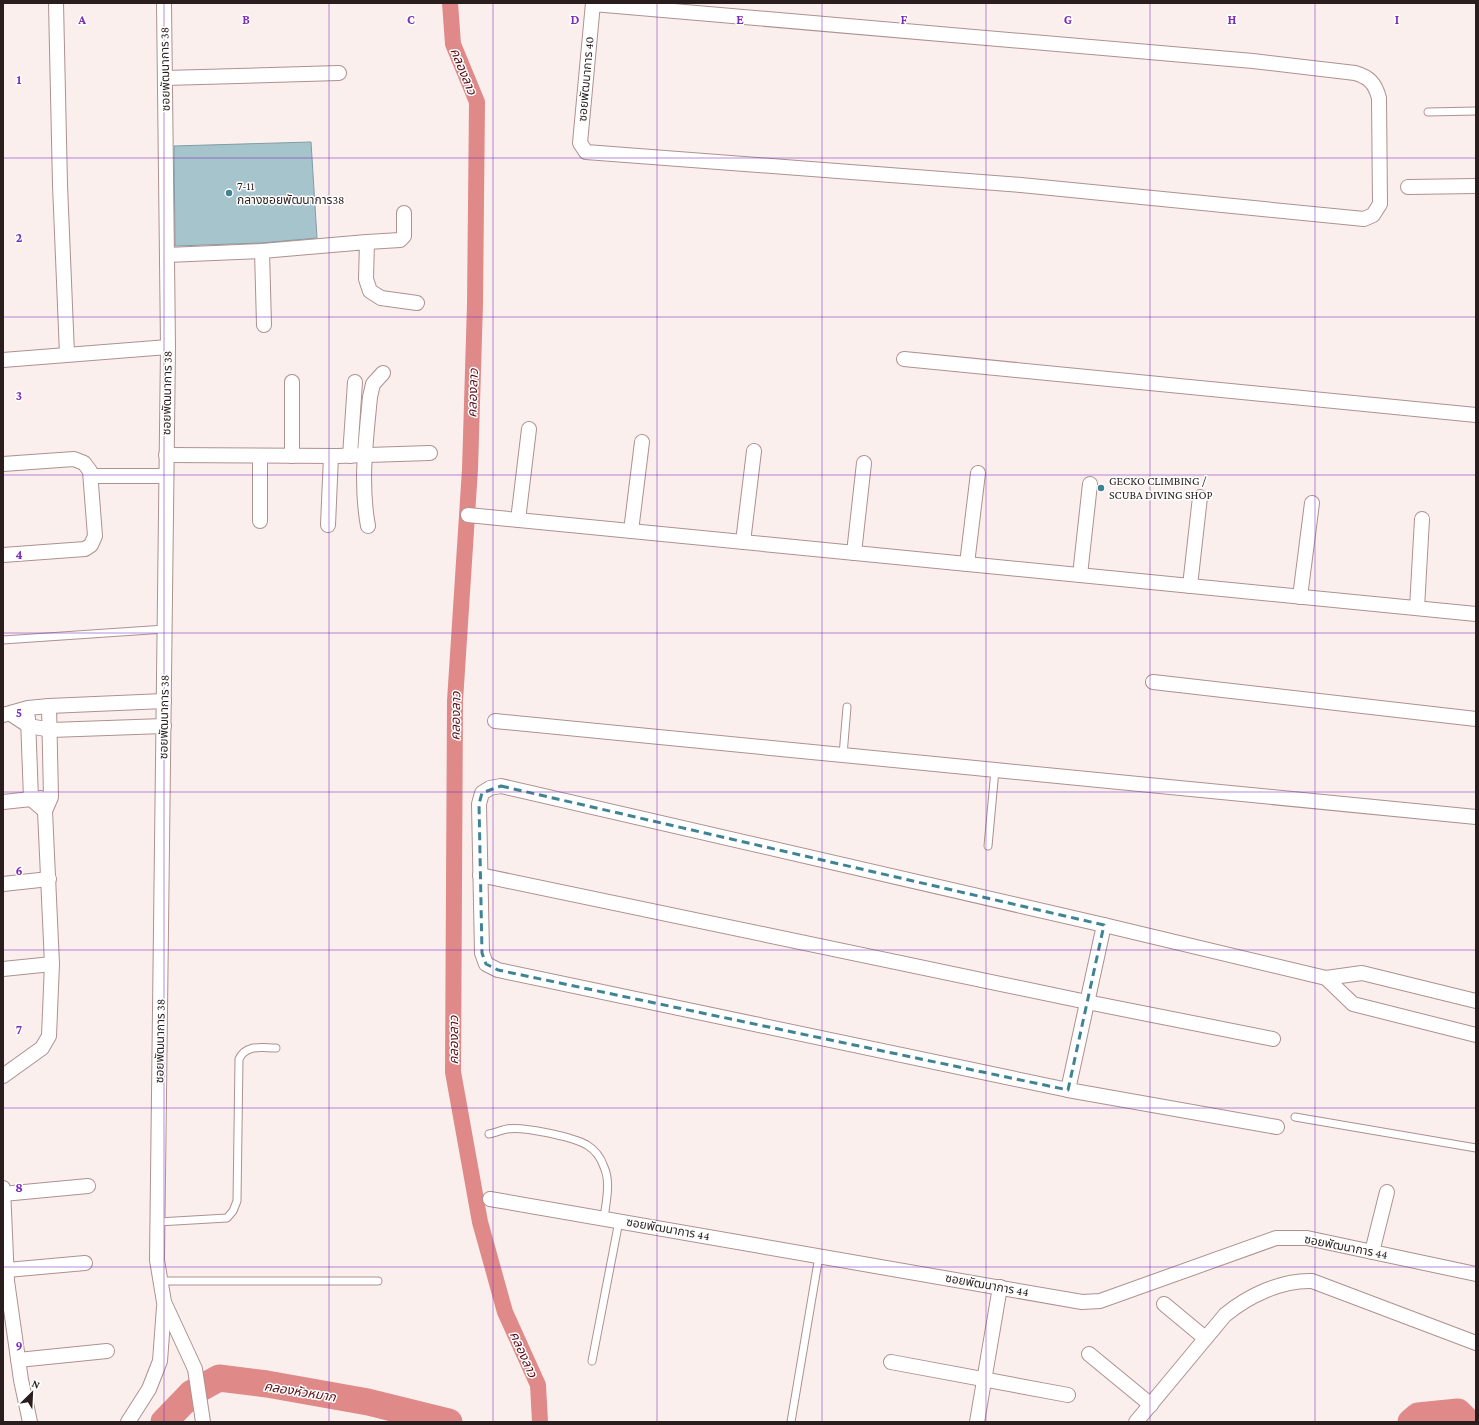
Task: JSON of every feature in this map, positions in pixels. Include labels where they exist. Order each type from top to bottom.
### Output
[{"type":"street","points":[[56,3],[60,185],[67,354]]},
{"type":"street","name":"ซอยพัฒนาการ 38","points":[[164,3],[168,346],[157,1260],[164,1302],[195,1369],[203,1420]]},
{"type":"street","name":"ซอยพัฒนาการ 40","points":[[593,3],[1253,61],[1355,73],[1364,76],[1372,82],[1379,98],[1380,204],[1373,214],[1364,218],[1021,185],[586,152],[580,143],[593,3]]},
{"type":"street","points":[[165,78],[339,73]]},
{"type":"street","points":[[1408,186],[1476,186]]},
{"type":"street","points":[[167,255],[262,251],[400,240],[404,236],[404,213]]},
{"type":"street","points":[[367,242],[366,279],[370,291],[381,298],[417,303]]},
{"type":"street","points":[[262,251],[264,325]]},
{"type":"street","points":[[3,360],[168,346]]},
{"type":"street","points":[[904,359],[1476,415]]},
{"type":"street","points":[[368,526],[364,498],[365,455],[371,393],[376,379],[383,373]]},
{"type":"street","points":[[292,382],[292,456]]},
{"type":"street","points":[[350,456],[354,382]]},
{"type":"street","points":[[518,520],[529,429]]},
{"type":"street","points":[[632,531],[642,442]]},
{"type":"street","points":[[742,542],[754,451]]},
{"type":"street","points":[[166,455],[350,456],[430,453]]},
{"type":"street","points":[[260,456],[260,521]]},
{"type":"street","points":[[328,526],[331,456]]},
{"type":"street","points":[[3,464],[74,459],[88,466],[91,476],[95,536],[91,545],[83,549],[3,555]]},
{"type":"street","points":[[854,553],[864,463]]},
{"type":"street","points":[[967,564],[978,473]]},
{"type":"street","points":[[91,476],[166,476]]},
{"type":"street","points":[[1080,575],[1090,484]]},
{"type":"street","points":[[1190,586],[1200,497]]},
{"type":"street","points":[[1300,597],[1312,503]]},
{"type":"street","points":[[468,515],[1476,614]]},
{"type":"street","points":[[1417,608],[1422,519]]},
{"type":"street","points":[[1153,682],[1476,719]]},
{"type":"street","points":[[7,715],[28,708],[164,700]]},
{"type":"street","points":[[3,1076],[42,1048],[49,1036],[52,964],[45,811],[51,797],[49,706]]},
{"type":"street","points":[[28,708],[31,799],[45,811]]},
{"type":"street","points":[[7,715],[29,726],[50,730],[164,726]]},
{"type":"street","points":[[495,721],[1476,817]]},
{"type":"street","points":[[1277,1127],[1068,1090],[498,970],[486,964],[482,953],[479,804],[482,792],[490,788],[501,786],[1104,925],[1326,978],[1362,973],[1476,1000]]},
{"type":"street","points":[[3,802],[51,797]]},
{"type":"street","points":[[480,875],[1087,1002],[1273,1039]]},
{"type":"street","points":[[3,884],[49,879]]},
{"type":"street","points":[[1068,1090],[1104,925]]},
{"type":"street","points":[[3,968],[52,964]]},
{"type":"street","points":[[1326,978],[1353,1004],[1476,1035]]},
{"type":"street","points":[[3,1194],[88,1186]]},
{"type":"street","points":[[3,1188],[7,1270],[18,1360],[30,1422]]},
{"type":"street","points":[[1372,1252],[1387,1192]]},
{"type":"street","name":"ซอยพัฒนาการ 44","points":[[490,1199],[1082,1302],[1100,1301],[1276,1238],[1307,1238],[1476,1274]]},
{"type":"street","points":[[7,1270],[85,1263]]},
{"type":"street","points":[[1136,1422],[1225,1315],[1241,1302],[1275,1288],[1301,1280],[1312,1281],[1476,1343]]},
{"type":"street","points":[[977,1422],[1000,1287]]},
{"type":"street","points":[[128,1422],[149,1389],[160,1361],[164,1302]]},
{"type":"street","points":[[1164,1304],[1205,1338]]},
{"type":"street","points":[[18,1360],[107,1351]]},
{"type":"street","points":[[1089,1354],[1150,1405]]},
{"type":"street","points":[[891,1362],[1068,1396]]},
{"type":"lane","points":[[1428,112],[1476,111]]},
{"type":"lane","points":[[3,640],[165,629]]},
{"type":"lane","points":[[843,755],[847,707]]},
{"type":"lane","points":[[988,846],[995,770]]},
{"type":"lane","points":[[158,1222],[227,1218],[233,1211],[237,1201],[239,1059],[242,1052],[249,1048],[276,1048]]},
{"type":"lane","points":[[1295,1117],[1476,1148]]},
{"type":"lane","points":[[489,1134],[508,1129],[522,1129],[561,1136],[587,1145],[598,1155],[605,1168],[608,1188],[604,1218]]},
{"type":"lane","points":[[592,1361],[619,1221]]},
{"type":"lane","points":[[791,1422],[819,1256]]},
{"type":"lane","points":[[160,1281],[378,1281]]},
{"type":"highlighted area","points":[[501,786],[1104,925],[1068,1090],[498,970],[486,964],[482,953],[479,804],[482,793]]},
{"type":"building","points":[[311,142],[317,238],[261,243],[175,246],[174,146]]},
{"type":"waterway","name":"คลองลาว","points":[[450,3],[453,44],[477,102],[475,304],[470,469],[455,701],[453,1072],[480,1222],[505,1312],[538,1385],[540,1422]]},
{"type":"waterway","name":"คลองหัวหมาก","points":[[164,1422],[192,1393],[219,1378],[267,1384],[368,1402],[449,1422]]},
{"type":"waterway","name":"คลองหัวหมาก","points":[[1411,1422],[1418,1416],[1458,1412],[1468,1422]]},
{"type":"place","name":"7-11 กลางซอยพัฒนาการ38","points":[[229,193]]},
{"type":"place","name":"GECKO CLIMBING / SCUBA DIVING SHOP","points":[[1101,488]]}]
